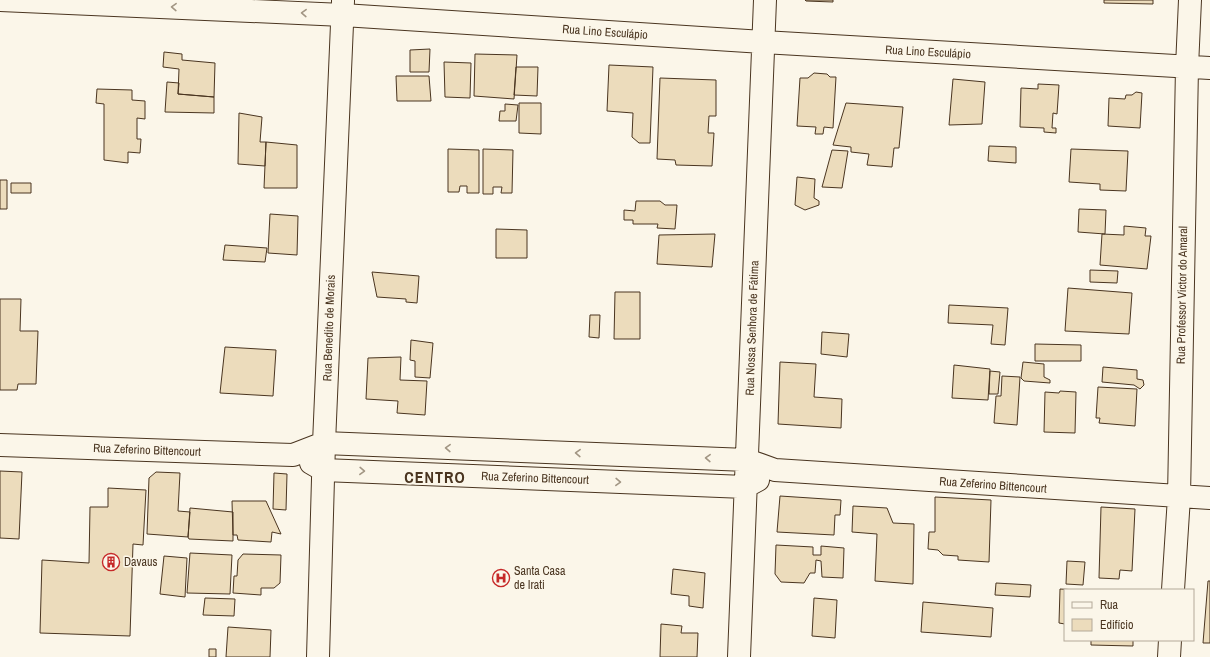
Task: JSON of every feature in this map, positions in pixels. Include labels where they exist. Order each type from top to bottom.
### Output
[{"type":"street","name":"Rua Lino Esculápio","points":[[0,0],[343,7],[763,42],[1210,68]]},
{"type":"street","name":"Rua Nossa Senhora de Fátima","points":[[739,657],[765,0]]},
{"type":"street","name":"Rua Professor Victor do Amaral","points":[[1173,589],[1179,497],[1187,67],[1190,0]]},
{"type":"street","name":"Rua Benedito de Morais","points":[[318,657],[324,443],[343,7]]},
{"type":"street","name":"Rua Zeferino Bittencourt","points":[[0,446],[293,455],[324,443],[746,460],[776,470],[1210,498]]},
{"type":"street","name":"Rua Zeferino Bittencourt","points":[[293,455],[324,470],[745,487]]},
{"type":"street","points":[[745,487],[776,470]]},
{"type":"street","points":[[1169,657],[1170,641]]},
{"type":"building","points":[[805,0],[833,0],[833,2],[806,1]]},
{"type":"building","points":[[1104,0],[1153,0],[1153,4],[1104,3]]},
{"type":"building","points":[[430,49],[429,72],[410,72],[410,50]]},
{"type":"building","points":[[164,52],[182,54],[182,60],[215,63],[214,97],[178,94],[179,69],[163,67]]},
{"type":"building","points":[[475,54],[517,55],[514,99],[474,96]]},
{"type":"building","points":[[444,62],[471,63],[470,98],[445,97]]},
{"type":"building","points":[[609,65],[653,67],[650,143],[639,143],[632,137],[633,113],[607,111]]},
{"type":"building","points":[[516,67],[538,67],[537,96],[514,95]]},
{"type":"building","points":[[814,73],[827,74],[830,77],[836,77],[833,128],[824,127],[823,134],[815,134],[816,127],[797,126],[800,78],[808,78]]},
{"type":"building","points":[[396,76],[429,76],[431,101],[397,101]]},
{"type":"building","points":[[660,78],[716,80],[716,116],[709,116],[708,133],[714,133],[712,166],[676,165],[675,160],[657,159]]},
{"type":"building","points":[[953,79],[985,82],[982,124],[949,125]]},
{"type":"building","points":[[167,82],[179,83],[178,94],[214,97],[214,113],[165,112]]},
{"type":"building","points":[[1038,84],[1059,85],[1057,114],[1053,113],[1052,128],[1056,128],[1056,133],[1044,132],[1044,128],[1020,127],[1021,88],[1038,89]]},
{"type":"building","points":[[97,89],[132,90],[132,100],[145,101],[145,119],[137,118],[137,139],[141,139],[140,153],[128,152],[128,163],[104,160],[104,104],[96,103]]},
{"type":"building","points":[[1136,92],[1142,93],[1140,128],[1108,126],[1109,98],[1125,99],[1126,95],[1132,95]]},
{"type":"building","points":[[519,103],[541,103],[541,134],[519,133]]},
{"type":"building","points":[[846,103],[903,107],[899,148],[894,148],[892,167],[867,165],[869,154],[851,152],[851,147],[833,145]]},
{"type":"building","points":[[505,104],[518,105],[516,121],[499,121],[500,111],[505,111]]},
{"type":"building","points":[[239,113],[262,117],[260,142],[266,142],[265,166],[238,164]]},
{"type":"building","points":[[266,142],[297,145],[297,188],[264,188]]},
{"type":"building","points":[[989,146],[1016,147],[1016,163],[988,161]]},
{"type":"building","points":[[448,149],[479,150],[479,193],[467,193],[467,186],[460,186],[459,192],[448,192]]},
{"type":"building","points":[[483,149],[513,150],[512,193],[501,193],[502,187],[493,187],[493,194],[483,194]]},
{"type":"building","points":[[1071,149],[1128,151],[1126,191],[1100,190],[1100,184],[1069,182]]},
{"type":"building","points":[[832,150],[848,151],[842,188],[822,187]]},
{"type":"building","points":[[797,177],[815,179],[814,198],[819,201],[819,205],[805,210],[795,205]]},
{"type":"building","points":[[0,180],[7,180],[7,209],[0,209]]},
{"type":"building","points":[[11,183],[31,183],[31,193],[11,193]]},
{"type":"building","points":[[636,201],[660,201],[665,205],[677,205],[675,229],[657,228],[658,224],[633,224],[633,220],[624,220],[624,210],[635,211]]},
{"type":"building","points":[[1079,209],[1106,210],[1105,234],[1078,232]]},
{"type":"building","points":[[270,214],[298,216],[297,255],[268,253]]},
{"type":"building","points":[[1124,226],[1146,228],[1145,236],[1151,236],[1147,269],[1100,265],[1102,234],[1124,235]]},
{"type":"building","points":[[496,229],[527,230],[527,258],[496,258]]},
{"type":"building","points":[[715,234],[712,267],[657,264],[659,235]]},
{"type":"building","points":[[225,245],[267,248],[265,262],[223,260]]},
{"type":"building","points":[[1090,270],[1118,271],[1117,283],[1090,282]]},
{"type":"building","points":[[372,272],[419,276],[417,303],[406,302],[406,299],[377,297]]},
{"type":"building","points":[[1068,288],[1132,293],[1129,334],[1065,331]]},
{"type":"building","points":[[615,292],[640,292],[640,339],[614,339]]},
{"type":"building","points":[[0,299],[21,299],[20,331],[38,331],[36,384],[18,384],[17,390],[0,390]]},
{"type":"building","points":[[949,305],[1008,308],[1005,345],[991,344],[993,325],[948,323]]},
{"type":"building","points":[[590,315],[600,315],[599,338],[589,337]]},
{"type":"building","points":[[822,332],[849,334],[847,357],[821,354]]},
{"type":"building","points":[[411,340],[433,343],[430,378],[415,377],[415,361],[410,360]]},
{"type":"building","points":[[1035,344],[1081,345],[1081,361],[1035,361]]},
{"type":"building","points":[[225,347],[276,350],[273,396],[220,393]]},
{"type":"building","points":[[401,357],[400,380],[427,381],[425,415],[397,413],[398,401],[366,399],[368,358]]},
{"type":"building","points":[[780,362],[816,364],[814,397],[842,399],[841,428],[778,424]]},
{"type":"building","points":[[1023,362],[1044,364],[1044,377],[1050,380],[1050,383],[1024,381],[1021,378]]},
{"type":"building","points":[[954,365],[990,369],[988,400],[952,398]]},
{"type":"building","points":[[1103,367],[1137,370],[1137,379],[1143,380],[1144,385],[1140,389],[1134,385],[1102,382]]},
{"type":"building","points":[[990,371],[1000,372],[998,394],[989,394]]},
{"type":"building","points":[[1002,376],[1020,377],[1017,425],[994,423],[996,396],[1001,396]]},
{"type":"building","points":[[1098,387],[1137,389],[1135,426],[1099,423],[1100,418],[1096,418]]},
{"type":"building","points":[[1060,391],[1076,392],[1075,433],[1044,432],[1045,392],[1059,393]]},
{"type":"building","points":[[0,471],[22,472],[19,539],[0,538]]},
{"type":"building","points":[[156,472],[180,473],[178,511],[190,512],[188,537],[147,534],[149,478]]},
{"type":"building","points":[[274,473],[287,474],[286,510],[273,509]]},
{"type":"building","name":"Davaus","points":[[108,488],[146,490],[143,545],[133,544],[130,636],[40,633],[42,560],[89,563],[90,507],[108,507]]},
{"type":"building","points":[[780,496],[841,500],[840,515],[835,515],[834,535],[777,532]]},
{"type":"building","points":[[935,497],[991,500],[989,562],[958,560],[958,556],[943,555],[938,550],[928,549],[929,532],[935,532]]},
{"type":"building","points":[[232,501],[266,501],[281,534],[272,532],[271,542],[238,540],[237,535],[233,535]]},
{"type":"building","points":[[853,506],[887,508],[893,523],[914,524],[913,584],[875,581],[877,534],[852,532]]},
{"type":"building","points":[[1101,507],[1135,509],[1132,571],[1120,570],[1119,579],[1099,578]]},
{"type":"building","points":[[190,508],[233,512],[233,541],[189,539]]},
{"type":"building","points":[[776,545],[813,547],[813,555],[821,555],[821,546],[844,548],[843,578],[822,577],[821,561],[816,560],[815,573],[810,573],[804,583],[781,582],[775,574]]},
{"type":"building","points":[[190,553],[232,555],[230,594],[187,593]]},
{"type":"building","points":[[243,554],[281,555],[280,583],[274,588],[261,588],[261,595],[233,593],[234,576],[237,576],[238,560]]},
{"type":"building","points":[[164,556],[187,558],[185,597],[160,594]]},
{"type":"building","points":[[1067,561],[1085,562],[1083,585],[1066,584]]},
{"type":"building","points":[[673,569],[705,573],[703,608],[689,606],[689,596],[671,594]]},
{"type":"building","points":[[1208,581],[1210,581],[1210,643],[1203,643]]},
{"type":"building","points":[[996,583],[1031,585],[1030,597],[995,595]]},
{"type":"building","points":[[1060,589],[1064,589],[1064,624],[1059,623]]},
{"type":"building","points":[[205,598],[235,599],[234,616],[203,615]]},
{"type":"building","points":[[814,598],[837,600],[835,638],[812,636]]},
{"type":"building","points":[[923,602],[993,608],[991,637],[921,632]]},
{"type":"building","points":[[661,624],[682,626],[681,633],[698,633],[697,657],[660,657]]},
{"type":"building","points":[[228,627],[271,630],[270,657],[226,657]]},
{"type":"building","points":[[1091,641],[1133,641],[1133,646],[1091,645]]},
{"type":"building","points":[[209,649],[216,649],[216,657],[209,657]]},
{"type":"place","name":"Davaus","points":[[111,562]]},
{"type":"place","name":"Santa Casa de Irati","points":[[501,578]]},
{"type":"district","name":"CENTRO","points":[[435,477]]}]
